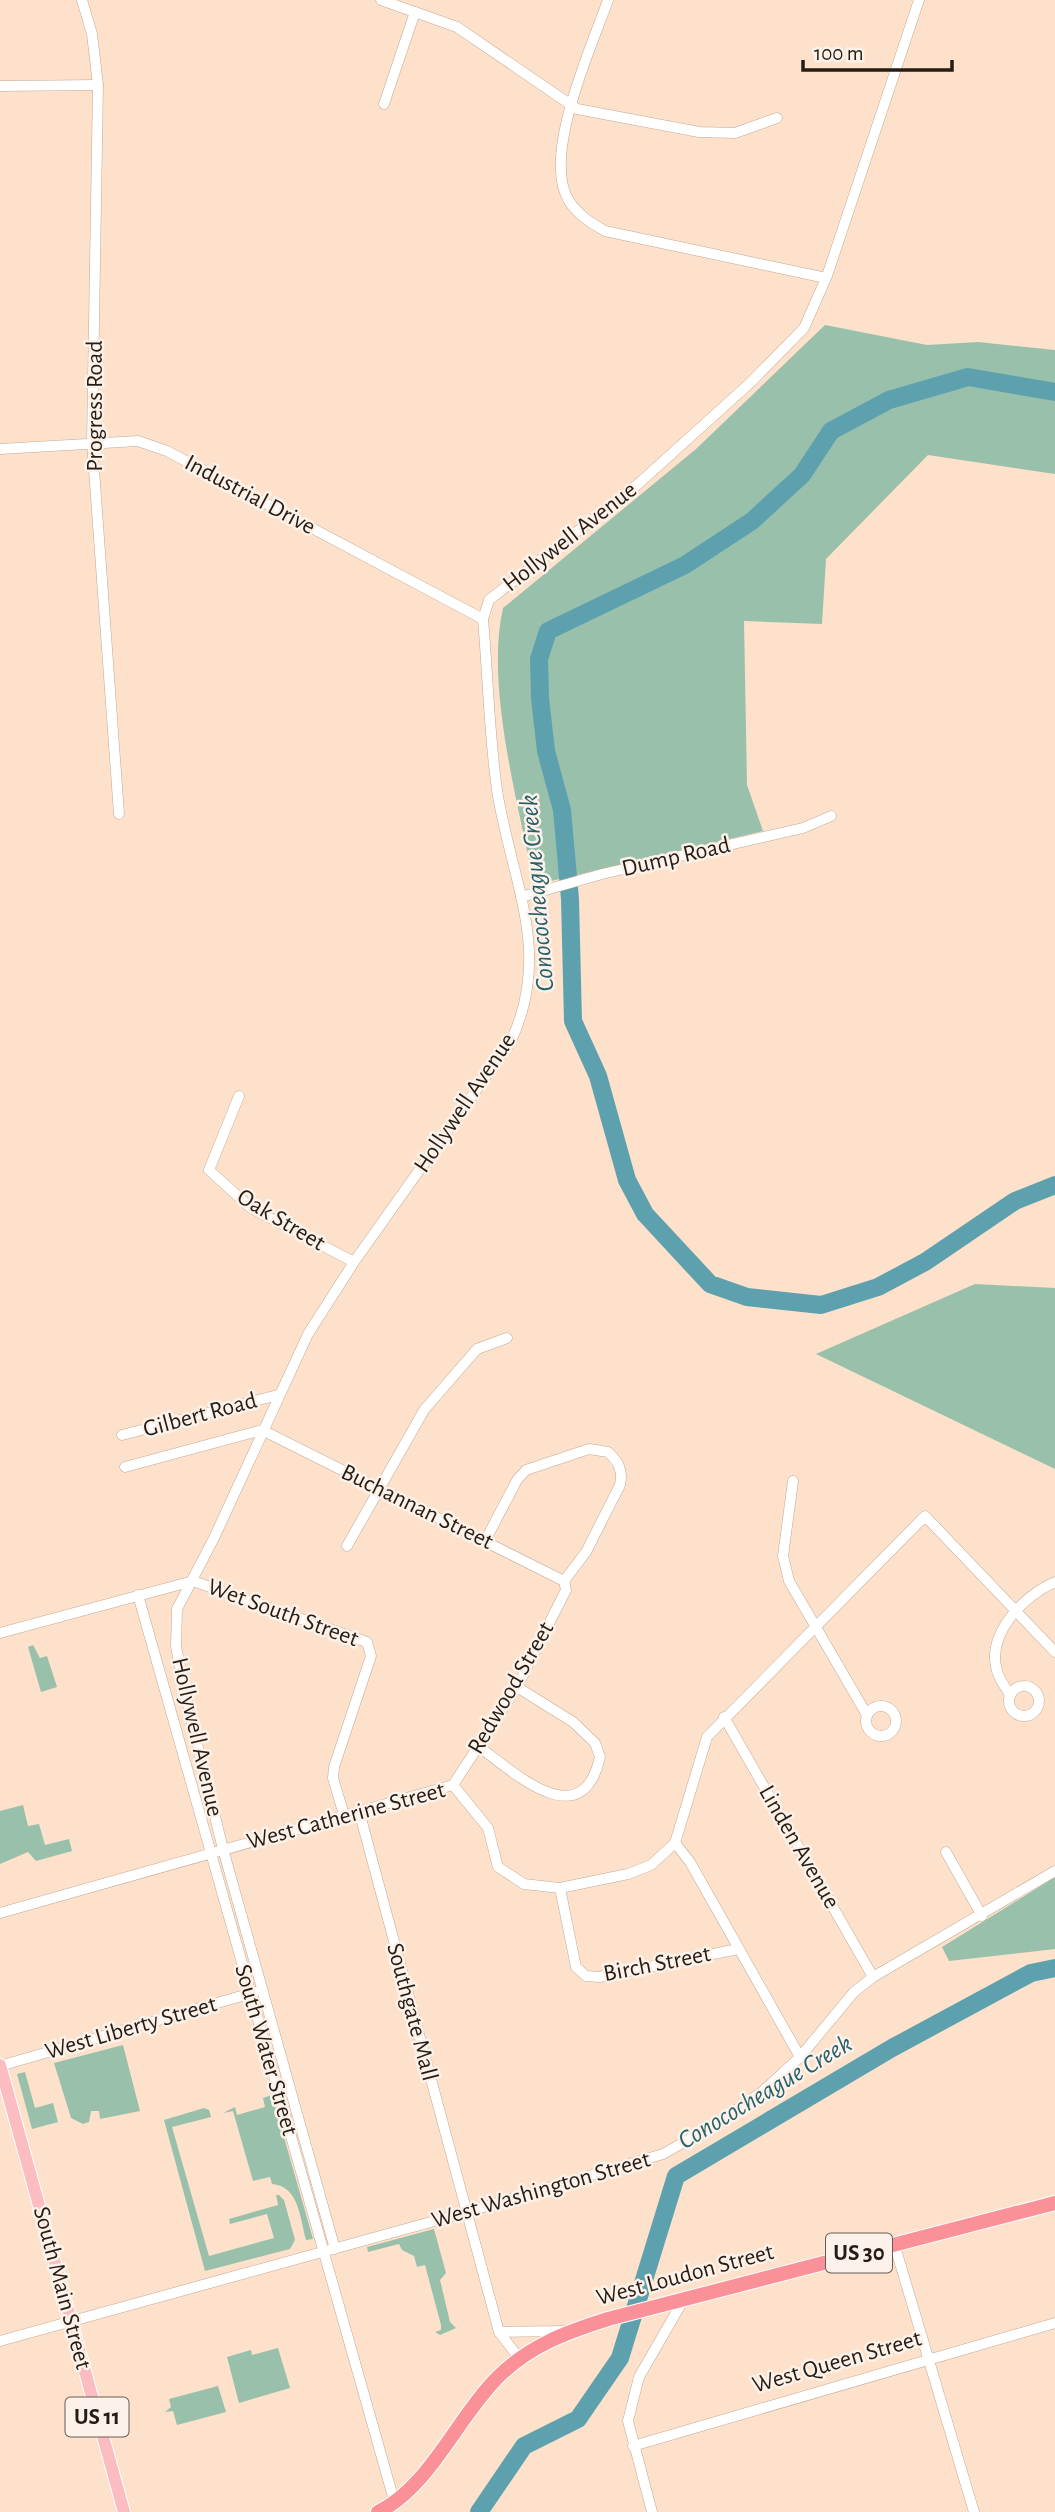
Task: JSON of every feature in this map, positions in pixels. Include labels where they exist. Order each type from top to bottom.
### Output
[{"type":"highway","name":"West Loudon Street","points":[[395,2504],[403,2498],[491,2385],[519,2358],[571,2331],[664,2304],[1055,2203]]},
{"type":"highway","name":"US 30","points":[[377,2512],[395,2504]]},
{"type":"main road","name":"South Main Street","points":[[0,2065],[124,2512]]},
{"type":"street","name":"Progress Road","points":[[82,0],[92,34],[98,86],[92,442],[119,814]]},
{"type":"street","points":[[382,0],[457,27],[572,107],[699,132],[735,134],[777,118]]},
{"type":"street","points":[[608,0],[572,107],[561,152],[561,177],[568,200],[587,221],[606,231],[826,278]]},
{"type":"street","name":"Hollywell Avenue","points":[[218,1851],[176,1647],[177,1609],[193,1581],[308,1334],[354,1262],[511,1041],[522,1016],[529,988],[530,946],[494,764],[483,619],[489,600],[637,485],[781,353],[804,328],[826,278],[919,0]]},
{"type":"street","points":[[384,104],[415,12]]},
{"type":"street","points":[[0,86],[98,86]]},
{"type":"street","name":"Industrial Drive","points":[[0,449],[138,441],[167,451],[483,619]]},
{"type":"street","name":"Dump Road","points":[[521,897],[602,874],[803,828],[831,816]]},
{"type":"street","name":"Oak Street","points":[[239,1096],[209,1171],[251,1208],[354,1262]]},
{"type":"street","points":[[348,1546],[424,1410],[477,1349],[508,1338]]},
{"type":"street","name":"Gilbert Road","points":[[122,1436],[278,1395]]},
{"type":"street","points":[[125,1467],[262,1430]]},
{"type":"street","name":"Buchannan Street","points":[[262,1430],[485,1541],[565,1586]]},
{"type":"street","name":"Redwood Street","points":[[453,1785],[517,1687],[565,1586],[586,1552],[620,1485],[622,1475],[619,1465],[608,1452],[589,1449],[526,1470],[517,1480],[485,1541]]},
{"type":"street","points":[[793,1481],[783,1556],[789,1581],[867,1715]]},
{"type":"street","points":[[800,2057],[690,1862],[675,1843],[707,1737],[925,1516],[1055,1652]]},
{"type":"street","points":[[0,1633],[193,1581]]},
{"type":"street","name":"Wet South Street","points":[[193,1581],[367,1642],[371,1647],[371,1656],[334,1767],[333,1778],[344,1815]]},
{"type":"street","points":[[1010,1695],[996,1670],[998,1641],[1014,1610],[1038,1589],[1055,1582]]},
{"type":"street","name":"South Water Street","points":[[138,1595],[262,1990],[335,2249]]},
{"type":"street","points":[[478,1746],[553,1796],[573,1796],[588,1786],[596,1776],[600,1757],[586,1733],[517,1687]]},
{"type":"street","name":"Linden Avenue","points":[[724,1717],[873,1977]]},
{"type":"street","name":"West Catherine Street","points":[[0,1913],[453,1785],[488,1828],[498,1867],[505,1875],[540,1888],[560,1888],[628,1874],[651,1865],[675,1843]]},
{"type":"street","name":"Southgate Mall","points":[[359,1811],[499,2332]]},
{"type":"street","name":"South Water Street","points":[[218,1851],[249,1993],[395,2504]]},
{"type":"street","points":[[946,1852],[982,1916]]},
{"type":"street","name":"West Washington Street","points":[[0,2341],[322,2253],[663,2154],[716,2124],[763,2091],[800,2057],[854,1992],[873,1977],[982,1916],[1055,1871]]},
{"type":"street","name":"Birch Street","points":[[560,1888],[576,1968],[586,1976],[600,1978],[738,1949]]},
{"type":"street","name":"West Liberty Street","points":[[0,2065],[262,1990]]},
{"type":"street","points":[[894,2244],[974,2512]]},
{"type":"street","points":[[652,2512],[628,2421],[639,2377],[684,2299]]},
{"type":"street","name":"West Queen Street","points":[[633,2446],[1055,2323]]},
{"type":"street","points":[[499,2332],[571,2331]]},
{"type":"street","points":[[499,2332],[519,2358]]},
{"type":"green space","points":[[825,325],[927,345],[978,342],[1055,350],[1055,474],[928,455],[826,559],[822,624],[744,621],[747,785],[763,831],[534,885],[501,709],[498,673],[503,608],[696,449]]},
{"type":"green space","points":[[975,1284],[1055,1288],[1055,1469],[816,1354]]},
{"type":"green space","points":[[33,1645],[40,1658],[47,1656],[57,1687],[41,1692],[28,1647]]},
{"type":"green space","points":[[23,1805],[28,1826],[39,1824],[45,1845],[69,1839],[72,1851],[36,1861],[28,1852],[0,1864],[0,1811]]},
{"type":"green space","points":[[1055,1877],[1055,1949],[949,1961],[942,1947]]},
{"type":"green space","points":[[123,2045],[140,2111],[100,2119],[99,2111],[91,2111],[89,2122],[83,2124],[71,2118],[54,2063]]},
{"type":"green space","points":[[25,2072],[35,2108],[53,2103],[58,2122],[32,2129],[17,2074]]},
{"type":"green space","points":[[272,2095],[313,2239],[306,2240],[297,2204],[288,2190],[272,2184],[270,2177],[253,2181],[233,2111],[223,2113],[235,2107],[237,2115],[265,2107],[263,2098]]},
{"type":"green space","points":[[204,2108],[209,2110],[211,2117],[172,2127],[209,2256],[274,2238],[267,2214],[230,2224],[229,2219],[278,2205],[276,2195],[284,2200],[295,2240],[290,2249],[205,2271],[164,2120]]},
{"type":"green space","points":[[434,2229],[446,2273],[440,2280],[450,2322],[456,2328],[440,2335],[435,2332],[441,2330],[441,2325],[425,2265],[417,2267],[414,2256],[402,2250],[399,2244],[368,2252],[367,2247]]},
{"type":"green space","points":[[278,2348],[290,2388],[239,2403],[227,2357],[251,2350],[252,2355]]},
{"type":"green space","points":[[218,2386],[226,2412],[177,2425],[173,2411],[165,2412],[171,2407],[169,2399]]},
{"type":"waterway","name":"Conococheague Creek","points":[[1055,392],[968,377],[889,400],[831,431],[802,475],[752,521],[685,565],[548,631],[539,659],[546,751],[562,810],[570,899],[573,1021],[598,1076],[627,1180],[645,1214],[710,1284],[747,1297],[821,1305],[878,1287],[925,1262],[1015,1201],[1055,1185]]},
{"type":"waterway","name":"Conococheague Creek","points":[[479,2512],[524,2446],[578,2419],[620,2358],[676,2176],[892,2048],[1031,1973],[1055,1968]]}]
